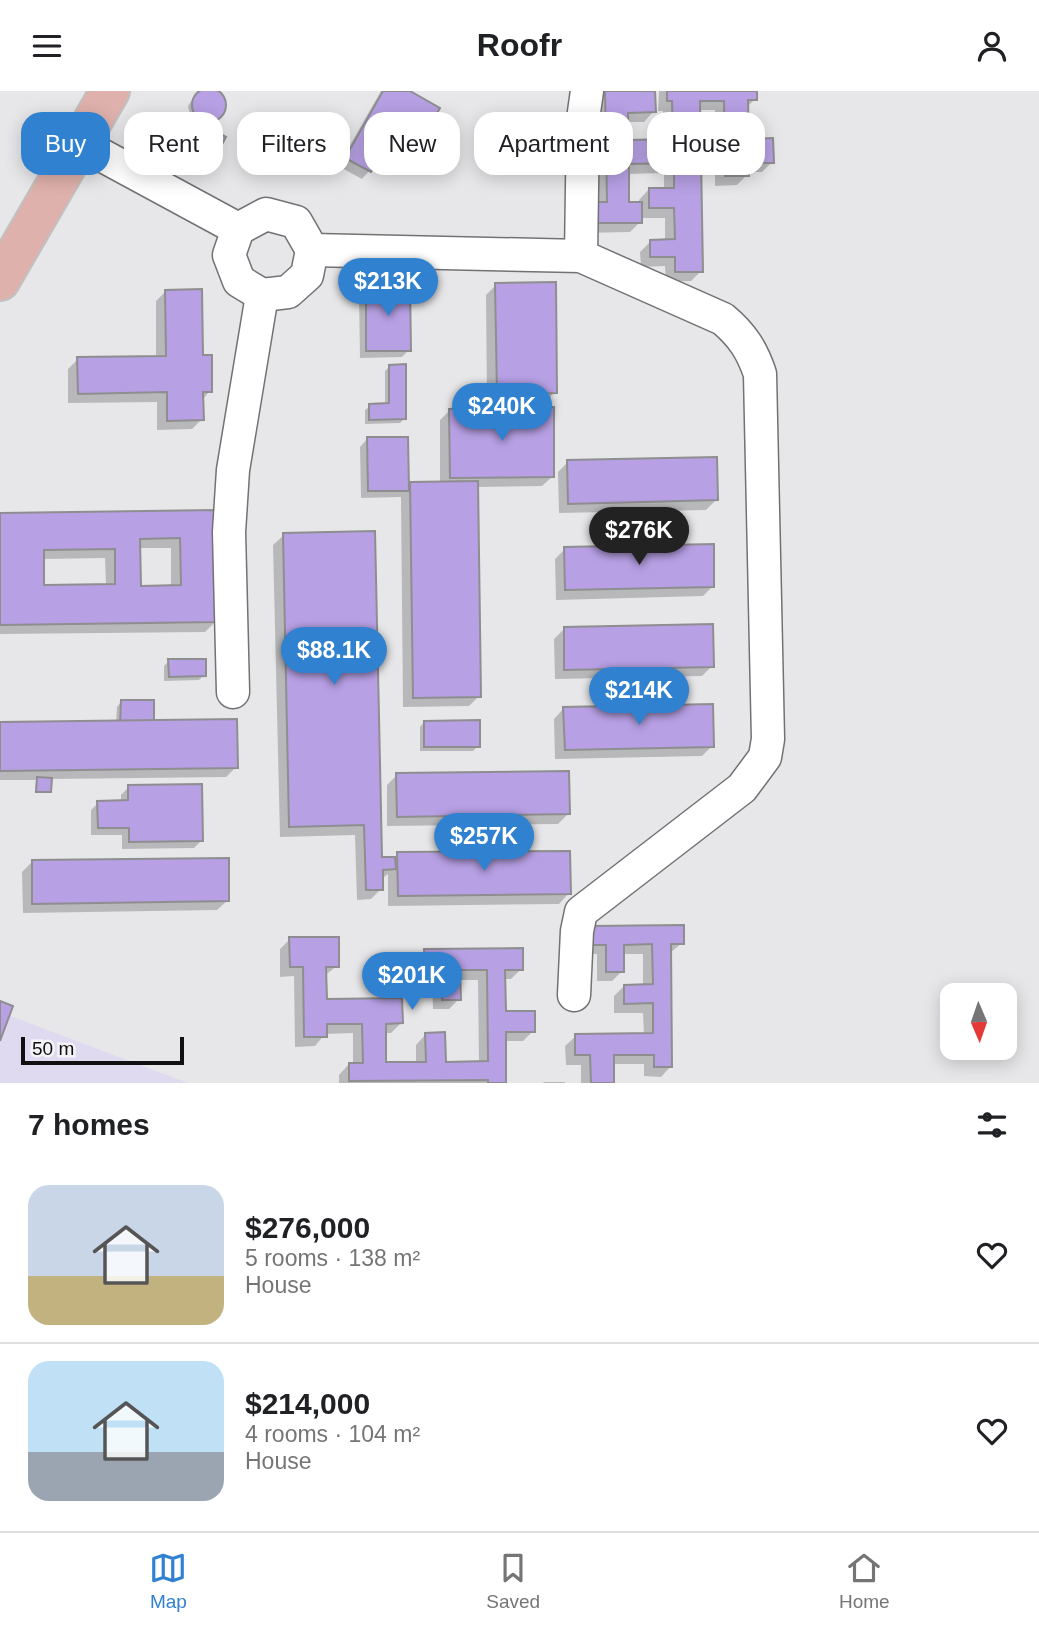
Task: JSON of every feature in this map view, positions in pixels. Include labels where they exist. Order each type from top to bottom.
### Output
[{"type":"main road","points":[[98,112],[110,91]]},
{"type":"main road","points":[[0,281],[62,175]]},
{"type":"lane","points":[[581,256],[583,119],[587,91]]},
{"type":"lane","points":[[110,160],[238,229]]},
{"type":"lane","points":[[266,214],[296,222],[312,250],[307,275],[288,292],[262,295],[239,281],[229,255],[238,229],[266,214]]},
{"type":"lane","points":[[312,250],[581,256],[723,319],[740,333],[753,354],[760,374],[768,739],[765,757],[742,788],[581,912],[577,931],[575,995]]},
{"type":"lane","points":[[233,692],[229,532],[233,470],[262,295]]},
{"type":"shaded area","points":[[0,1012],[188,1083],[0,1083]]},
{"type":"building","points":[[209,88],[221,93],[226,105],[223,113],[194,112],[192,105],[197,93]]},
{"type":"building","points":[[383,91],[410,91],[440,108],[438,112],[371,112]]},
{"type":"building","points":[[605,91],[655,91],[656,112],[605,112]]},
{"type":"building","points":[[667,91],[757,91],[757,100],[748,100],[748,112],[724,112],[724,101],[700,101],[700,112],[672,112],[672,101],[667,101]]},
{"type":"building","points":[[364,124],[364,168],[350,161],[350,149]]},
{"type":"building","points":[[765,138],[773,138],[774,163],[765,163]]},
{"type":"building","points":[[633,140],[647,140],[647,164],[633,164]]},
{"type":"building","points":[[607,175],[629,175],[629,202],[642,202],[642,223],[591,223],[591,202],[607,202]]},
{"type":"building","points":[[674,175],[701,175],[703,272],[675,272],[675,257],[650,257],[650,240],[675,239],[674,208],[649,208],[649,188],[674,188]]},
{"type":"building","points":[[556,282],[557,393],[497,394],[495,283]]},
{"type":"building","points":[[366,285],[410,285],[411,351],[366,351]]},
{"type":"building","points":[[202,289],[203,355],[212,355],[212,392],[203,392],[204,420],[167,421],[167,392],[78,394],[77,357],[166,356],[165,290]]},
{"type":"building","points":[[406,364],[406,419],[369,420],[369,404],[389,403],[389,365]]},
{"type":"building","points":[[554,407],[554,477],[450,478],[449,409]]},
{"type":"building","points":[[367,437],[408,437],[409,491],[368,491]]},
{"type":"building","points":[[717,457],[718,500],[568,504],[567,460]]},
{"type":"building","points":[[478,481],[481,697],[413,698],[410,482]]},
{"type":"building","points":[[216,510],[217,622],[0,625],[0,513]],"holes":[[[180,538],[181,585],[141,586],[140,539]],[[115,549],[115,584],[44,585],[44,550]]]},
{"type":"building","points":[[375,531],[382,857],[395,857],[396,869],[383,870],[383,890],[366,890],[364,825],[289,827],[283,533]]},
{"type":"building","points":[[714,544],[714,587],[565,590],[564,547]]},
{"type":"building","points":[[713,624],[714,667],[564,670],[564,627]]},
{"type":"building","points":[[168,659],[206,659],[206,676],[169,677]]},
{"type":"building","points":[[121,700],[154,700],[154,725],[120,725]]},
{"type":"building","points":[[713,704],[714,747],[565,750],[563,707]]},
{"type":"building","points":[[237,719],[238,768],[0,771],[0,722]]},
{"type":"building","points":[[480,720],[480,747],[424,747],[424,721]]},
{"type":"building","points":[[569,771],[570,814],[397,817],[396,773]]},
{"type":"building","points":[[37,777],[52,778],[51,792],[36,792]]},
{"type":"building","points":[[202,784],[203,841],[129,842],[129,828],[98,828],[97,801],[128,800],[128,785]]},
{"type":"building","points":[[570,851],[571,894],[398,896],[397,852]]},
{"type":"building","points":[[229,858],[229,901],[32,904],[32,860]]},
{"type":"building","points":[[684,925],[684,944],[671,944],[672,1067],[654,1067],[654,1055],[614,1055],[614,1083],[591,1083],[590,1055],[575,1055],[575,1034],[653,1033],[653,1003],[624,1004],[624,985],[653,984],[652,944],[624,945],[624,972],[606,972],[606,945],[589,945],[589,926]]},
{"type":"building","points":[[289,937],[339,937],[339,967],[326,967],[327,999],[402,998],[403,1023],[386,1024],[386,1062],[426,1062],[425,1033],[445,1032],[446,1062],[488,1061],[487,970],[460,970],[461,1000],[442,1000],[442,970],[425,971],[424,949],[523,948],[523,970],[505,970],[506,1011],[535,1011],[535,1032],[506,1032],[506,1083],[488,1083],[488,1080],[349,1081],[349,1063],[363,1063],[362,1024],[327,1024],[327,1037],[304,1037],[303,967],[290,967]]},
{"type":"building","points":[[0,1001],[13,1006],[0,1041]]}]
